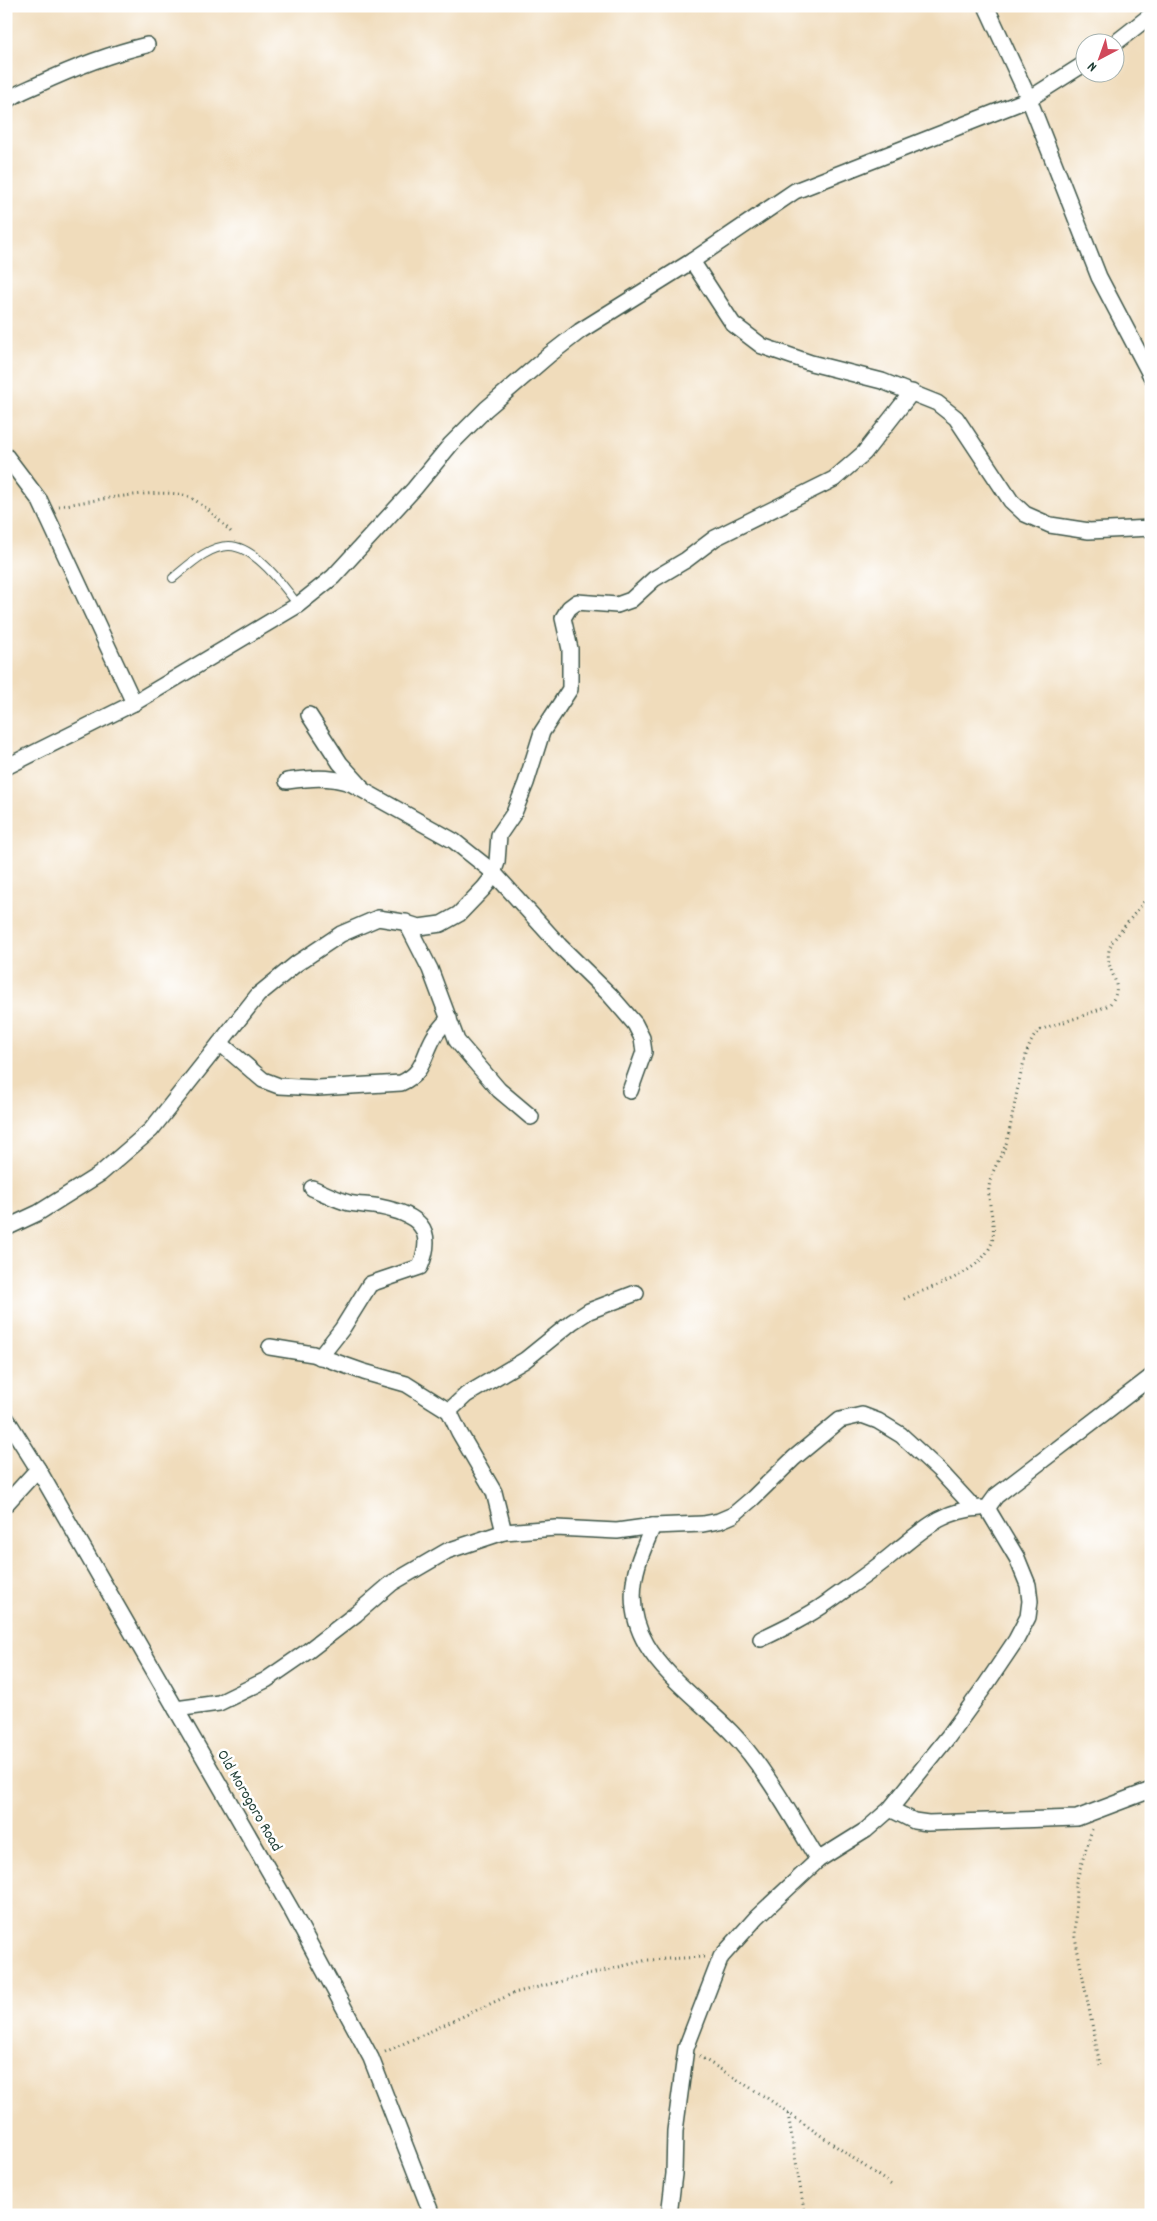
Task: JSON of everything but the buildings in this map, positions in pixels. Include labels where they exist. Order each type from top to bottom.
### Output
[{"type":"street","points":[[986,6],[1029,99],[1099,277],[1151,376]]},
{"type":"street","points":[[1124,36],[1151,15]]},
{"type":"street","points":[[6,102],[15,94],[66,70],[110,54],[148,45]]},
{"type":"street","points":[[6,767],[134,703],[298,605],[333,577],[414,489],[451,444],[493,403],[549,354],[580,331],[692,261],[795,191],[1029,99],[1074,70]]},
{"type":"street","points":[[692,261],[733,324],[762,346],[811,363],[882,381],[937,403],[956,418],[1011,501],[1025,514],[1050,525],[1089,531],[1151,528]]},
{"type":"street","points":[[6,1228],[38,1213],[100,1174],[151,1130],[258,995],[296,964],[341,934],[378,918],[406,922],[419,927],[441,924],[459,914],[484,888],[493,872],[499,835],[514,813],[542,732],[570,689],[570,649],[563,618],[569,608],[577,602],[617,605],[631,600],[654,579],[686,560],[715,538],[834,479],[864,453],[912,392]]},
{"type":"street","points":[[6,456],[44,508],[134,703]]},
{"type":"street","points":[[309,716],[340,763],[366,791]]},
{"type":"street","points":[[287,781],[323,777],[335,778],[366,791],[403,814],[454,841],[493,872],[560,946],[610,995],[635,1024],[642,1038],[644,1052],[630,1091]]},
{"type":"street","points":[[406,922],[430,969],[457,1041],[498,1090],[532,1117]]},
{"type":"street","points":[[220,1043],[258,1076],[279,1086],[318,1088],[400,1083],[416,1075],[434,1037],[449,1018]]},
{"type":"street","points":[[312,1188],[346,1202],[381,1207],[403,1214],[422,1226],[426,1231],[426,1243],[420,1267],[370,1284],[342,1329],[320,1357]]},
{"type":"street","points":[[450,1411],[466,1395],[525,1360],[572,1322],[589,1311],[636,1293]]},
{"type":"street","points":[[270,1346],[320,1357],[406,1384],[450,1411],[458,1432],[494,1492],[504,1532]]},
{"type":"street","points":[[761,1639],[796,1622],[827,1603],[896,1552],[920,1530],[945,1516],[981,1508],[1151,1376]]},
{"type":"street","points":[[176,1709],[219,1703],[266,1680],[356,1614],[392,1582],[447,1551],[504,1532],[556,1528],[617,1531],[653,1526],[719,1522],[733,1515],[820,1435],[840,1420],[862,1415],[878,1421],[901,1435],[981,1508],[1017,1558],[1028,1584],[1030,1601],[1028,1617],[1016,1640],[985,1686],[948,1737],[890,1809],[866,1830],[818,1860],[757,1917],[721,1957],[686,2048],[674,2132],[674,2174],[669,2215]]},
{"type":"street","name":"Old Morogoro Road","points":[[6,1418],[38,1468],[292,1911],[371,2058],[432,2215]]},
{"type":"street","points":[[6,1504],[38,1468]]},
{"type":"street","points":[[653,1526],[638,1565],[633,1594],[636,1621],[642,1641],[675,1681],[731,1732],[787,1808],[818,1860]]},
{"type":"street","points":[[890,1809],[914,1821],[928,1822],[1077,1818],[1151,1790]]},
{"type":"lane","points":[[173,578],[200,556],[230,546],[239,548],[260,560],[279,579],[298,605]]},
{"type":"path","points":[[44,508],[141,494],[187,496],[205,506],[239,540]]},
{"type":"path","points":[[904,1300],[948,1282],[965,1272],[990,1248],[993,1236],[988,1200],[990,1183],[996,1163],[1007,1143],[1022,1071],[1033,1038],[1045,1029],[1109,1006],[1118,990],[1108,962],[1108,952],[1112,942],[1151,893]]},
{"type":"path","points":[[1100,1809],[1086,1844],[1076,1882],[1075,1937],[1100,2065]]},
{"type":"path","points":[[371,2058],[514,1993],[647,1960],[721,1957]]},
{"type":"path","points":[[686,2048],[788,2113],[893,2186]]},
{"type":"path","points":[[788,2113],[805,2215]]}]
